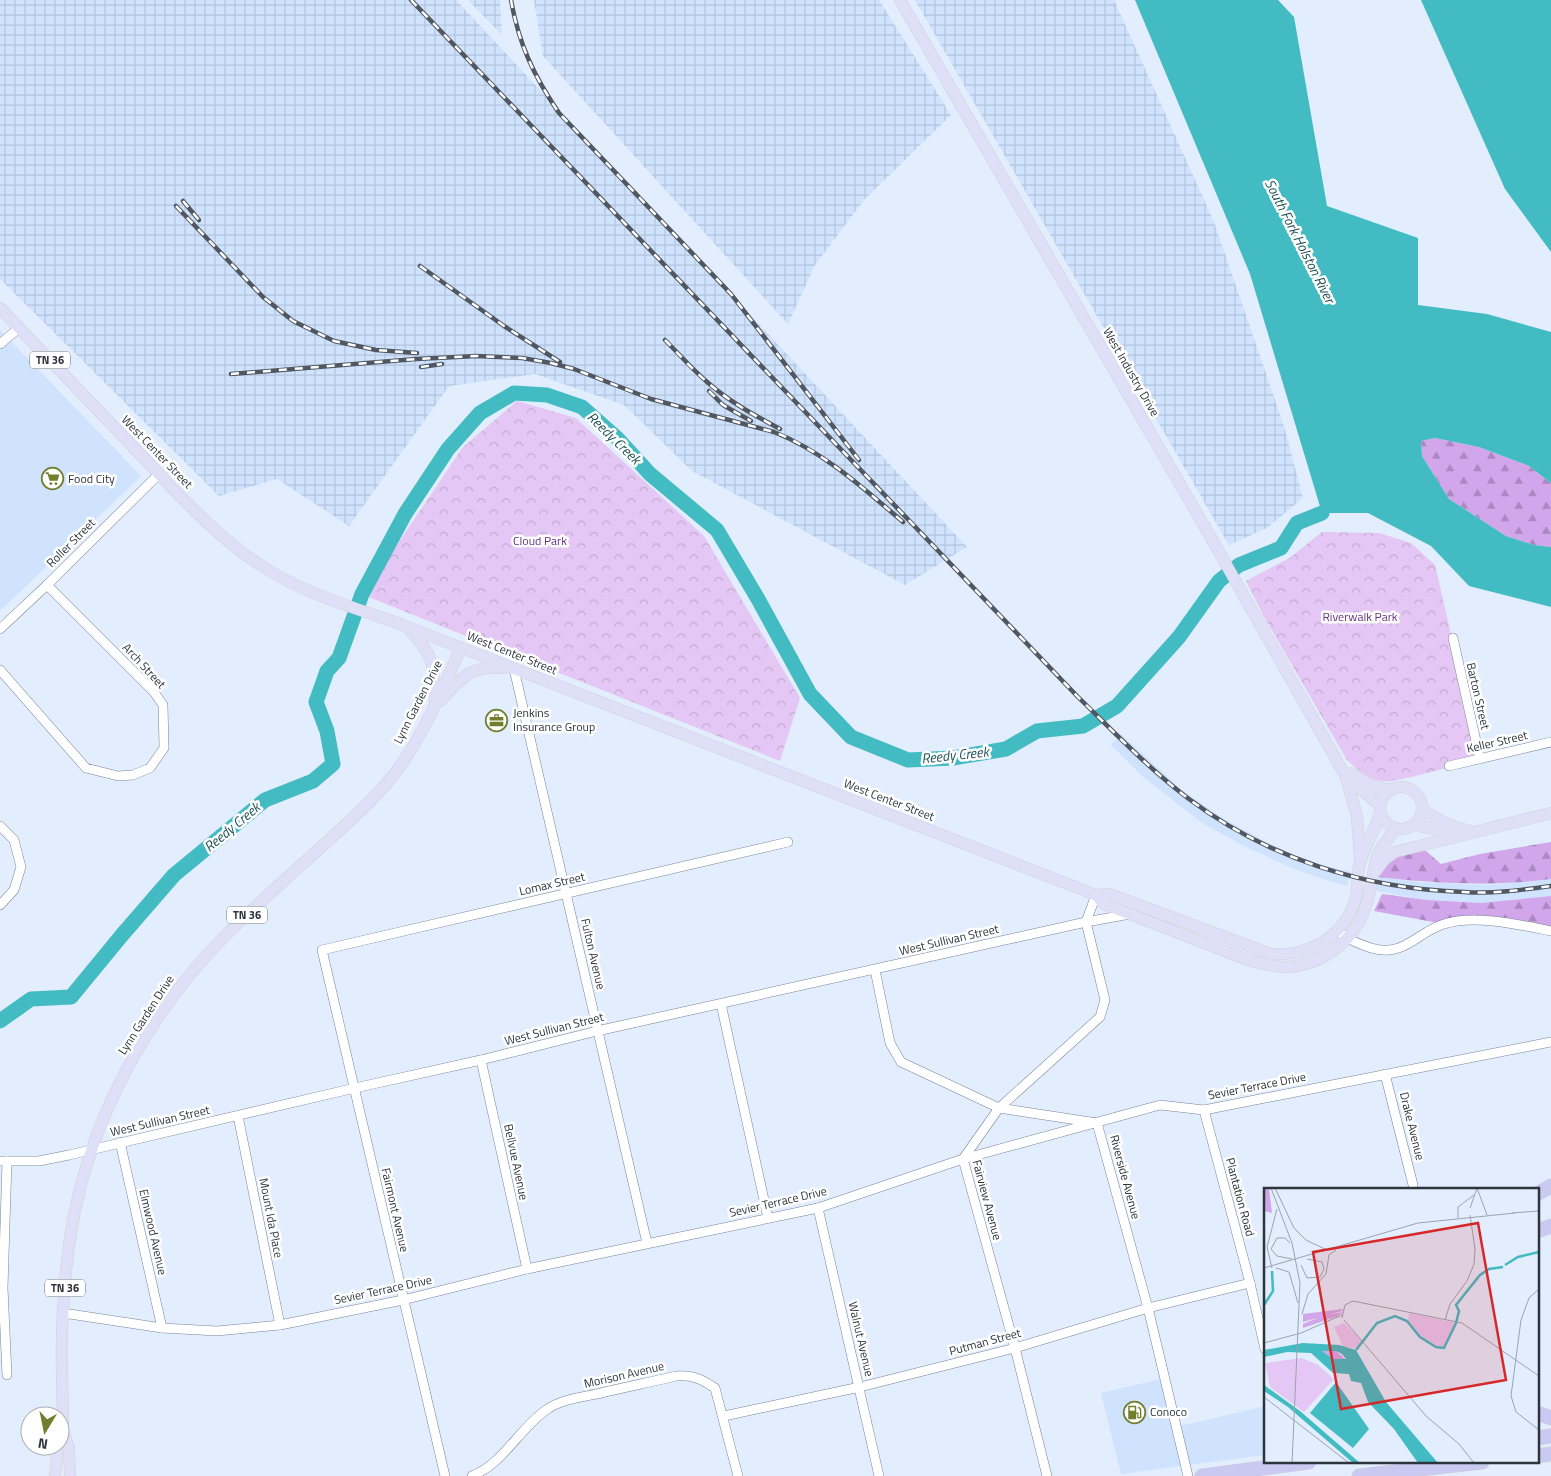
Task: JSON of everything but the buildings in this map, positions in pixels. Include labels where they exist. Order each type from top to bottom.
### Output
[{"type":"highway","points":[[1538,1193],[1551,1186]]},
{"type":"highway","points":[[1538,1231],[1551,1226]]},
{"type":"highway","points":[[1538,1413],[1551,1418]]},
{"type":"highway","points":[[1538,1438],[1551,1436]]},
{"type":"highway","points":[[1538,1456],[1551,1454]]},
{"type":"highway","points":[[1202,1476],[1295,1464]]},
{"type":"highway","points":[[1253,1476],[1285,1472],[1301,1464]]},
{"type":"highway","points":[[1359,1476],[1466,1464]]},
{"type":"highway","points":[[1418,1469],[1439,1476]]},
{"type":"main road","name":"West Industry Drive","points":[[900,0],[1214,543],[1346,777],[1380,809]]},
{"type":"main road","name":"West Center Street","points":[[0,308],[159,474],[236,549],[269,571],[306,590],[405,626],[1096,895],[1108,894],[1258,951],[1282,955],[1308,950],[1323,942],[1337,931],[1350,912],[1355,901],[1360,862],[1377,824],[1380,809]]},
{"type":"main road","points":[[405,626],[422,643],[432,663],[435,705]]},
{"type":"main road","name":"Lynn Garden Drive","points":[[62,1406],[62,1313],[76,1206],[93,1149],[109,1107],[128,1068],[174,994],[198,964],[226,935],[353,818],[386,784],[416,742],[461,648]]},
{"type":"main road","points":[[435,705],[468,674],[489,668],[514,669]]},
{"type":"main road","name":"West Industry Drive","points":[[1336,760],[1350,773],[1374,787],[1391,790]]},
{"type":"main road","points":[[1346,777],[1357,817],[1360,862]]},
{"type":"main road","points":[[1414,825],[1420,817],[1422,808],[1416,792],[1402,787],[1391,790],[1382,798],[1380,809],[1384,820],[1389,826],[1396,829],[1404,829],[1414,825],[1468,833]]},
{"type":"main road","points":[[1422,808],[1442,822],[1468,833]]},
{"type":"main road","points":[[1374,874],[1384,860],[1395,852],[1551,813]]},
{"type":"main road","name":"West Center Street","points":[[1096,895],[1104,904],[1245,959],[1267,965],[1286,967],[1307,964],[1332,952],[1347,938],[1356,926],[1364,909],[1377,857],[1396,829]]},
{"type":"main road","points":[[56,1476],[57,1456]]},
{"type":"main road","name":"Lynn Garden Drive","points":[[70,1456],[70,1476]]},
{"type":"street","points":[[0,344],[20,328]]},
{"type":"street","name":"Roller Street","points":[[0,629],[48,585],[159,474]]},
{"type":"street","name":"Arch Street","points":[[0,670],[86,768],[118,776],[133,775],[150,768],[164,748],[163,705],[154,692],[48,585]]},
{"type":"street","name":"Barton Street","points":[[1452,638],[1480,758]]},
{"type":"street","name":"Fulton Avenue","points":[[514,669],[647,1243]]},
{"type":"street","name":"Keller Street","points":[[1449,766],[1551,742]]},
{"type":"street","points":[[0,826],[14,840],[21,867],[14,890],[0,905]]},
{"type":"street","name":"Lomax Street","points":[[322,950],[788,842]]},
{"type":"street","points":[[1086,922],[1096,895]]},
{"type":"street","name":"West Sullivan Street","points":[[4,1161],[39,1160],[93,1149],[481,1060],[598,1031],[1086,922],[1131,914]]},
{"type":"street","points":[[1337,931],[1347,938],[1381,951],[1396,950],[1444,924],[1462,921],[1487,921],[1551,931]]},
{"type":"street","name":"Fairview Avenue","points":[[1046,1476],[1015,1348],[962,1159],[998,1108],[1100,1017],[1105,1000],[1086,922]]},
{"type":"street","name":"Fairmont Avenue","points":[[322,950],[445,1476]]},
{"type":"street","name":"Riverside Avenue","points":[[875,970],[890,1043],[901,1062],[998,1108],[1097,1123],[1148,1308],[1188,1476]]},
{"type":"street","points":[[720,1004],[768,1218]]},
{"type":"street","name":"Sevier Terrace Drive","points":[[62,1313],[162,1328],[217,1331],[280,1325],[403,1300],[527,1269],[818,1208],[962,1159],[1160,1105],[1204,1110],[1551,1042]]},
{"type":"street","name":"Bellvue Avenue","points":[[481,1060],[527,1269]]},
{"type":"street","name":"Drake Avenue","points":[[1385,1074],[1414,1185]]},
{"type":"street","name":"Plantation Road","points":[[1204,1110],[1250,1283],[1264,1345]]},
{"type":"street","name":"Mount Ida Place","points":[[238,1116],[280,1325]]},
{"type":"street","name":"Elmwood Avenue","points":[[120,1142],[162,1328]]},
{"type":"street","points":[[4,1161],[3,1288],[7,1375]]},
{"type":"street","name":"Walnut Avenue","points":[[818,1208],[879,1476]]},
{"type":"street","name":"Putman Street","points":[[724,1416],[860,1387],[1015,1348],[1148,1308],[1250,1283]]},
{"type":"street","name":"Morison Avenue","points":[[472,1476],[485,1470],[499,1458],[533,1421],[548,1409],[571,1400],[676,1376],[688,1375],[700,1379],[715,1388],[724,1416],[738,1476]]},
{"type":"shaded area","points":[[0,0],[456,0],[967,547],[905,585],[692,471],[624,405],[535,374],[449,386],[349,526],[277,479],[219,496],[0,279]]},
{"type":"shaded area","points":[[468,0],[500,0],[502,35]]},
{"type":"shaded area","points":[[534,0],[879,0],[951,115],[864,200],[815,265],[788,324],[543,56]]},
{"type":"shaded area","points":[[915,0],[1114,0],[1214,222],[1284,426],[1303,498],[1267,528],[1229,545]]},
{"type":"shaded area","points":[[0,330],[141,476],[0,611]]},
{"type":"shaded area","points":[[1121,734],[1183,791],[1224,819],[1264,841],[1307,861],[1351,872],[1347,886],[1292,868],[1244,846],[1202,823],[1142,776],[1111,745]]},
{"type":"shaded area","points":[[1375,877],[1419,882],[1490,885],[1551,879],[1551,896],[1481,903],[1427,900],[1370,890]]},
{"type":"shaded area","points":[[1161,1379],[1172,1426],[1190,1424],[1264,1406],[1264,1455],[1121,1474],[1101,1393]]},
{"type":"green space","name":"Cloud Park","points":[[517,401],[576,418],[704,536],[800,698],[780,761],[366,596],[392,552],[463,447]]},
{"type":"green space","points":[[1435,438],[1479,447],[1529,466],[1551,483],[1551,547],[1534,545],[1506,536],[1449,499],[1422,456],[1421,441]]},
{"type":"green space","name":"Riverwalk Park","points":[[1322,532],[1379,533],[1411,543],[1435,565],[1480,759],[1388,781],[1371,778],[1347,760],[1264,617],[1246,581],[1291,557]]},
{"type":"green space","points":[[1551,842],[1551,879],[1507,883],[1463,883],[1375,877],[1395,852],[1426,851],[1441,864],[1480,854]]},
{"type":"green space","points":[[1382,894],[1427,900],[1481,903],[1551,896],[1551,931],[1518,925],[1444,924],[1374,911]]},
{"type":"water","name":"South Fork Holston River","points":[[1135,0],[1278,0],[1294,17],[1327,206],[1418,238],[1418,305],[1487,314],[1551,332],[1551,483],[1529,466],[1479,447],[1435,438],[1421,441],[1422,456],[1449,499],[1506,536],[1534,545],[1551,547],[1551,607],[1469,586],[1431,546],[1368,513],[1322,513],[1250,274]]},
{"type":"water","points":[[1421,0],[1551,0],[1551,252],[1505,189]]},
{"type":"waterway","name":"Reedy Creek","points":[[0,1021],[31,999],[71,997],[174,875],[265,800],[313,781],[333,764],[327,731],[316,702],[327,671],[339,658],[362,594],[405,514],[448,449],[480,413],[514,393],[547,395],[582,407],[617,438],[650,474],[717,530],[758,599],[810,694],[851,737],[908,760],[953,758],[1006,749],[1037,731],[1083,726],[1117,706],[1179,637],[1219,581],[1239,565],[1281,548],[1297,523],[1322,513]]},
{"type":"railway","points":[[411,0],[1078,697],[1146,763],[1189,799],[1220,820],[1285,854],[1355,877],[1427,890],[1464,892],[1497,892],[1551,886]]},
{"type":"railway","points":[[511,0],[523,46],[535,73],[559,113],[731,294],[859,460]]},
{"type":"railway","points":[[183,201],[199,220]]},
{"type":"railway","points":[[176,206],[263,297],[293,321],[334,341],[376,350],[417,353]]},
{"type":"railway","points":[[420,266],[504,326],[560,362]]},
{"type":"railway","points":[[665,340],[696,372],[723,395],[780,429]]},
{"type":"railway","points":[[231,374],[477,356],[522,358],[551,363],[574,369],[651,399],[774,432],[792,440],[842,471],[903,522]]},
{"type":"railway","points":[[421,367],[442,364]]},
{"type":"railway","points":[[709,391],[723,405],[751,421]]},
{"type":"place","name":"Food City","points":[[52,479]]},
{"type":"place","name":"Jenkins Insurance Group","points":[[497,720]]},
{"type":"place","name":"Conoco","points":[[1134,1412]]}]
